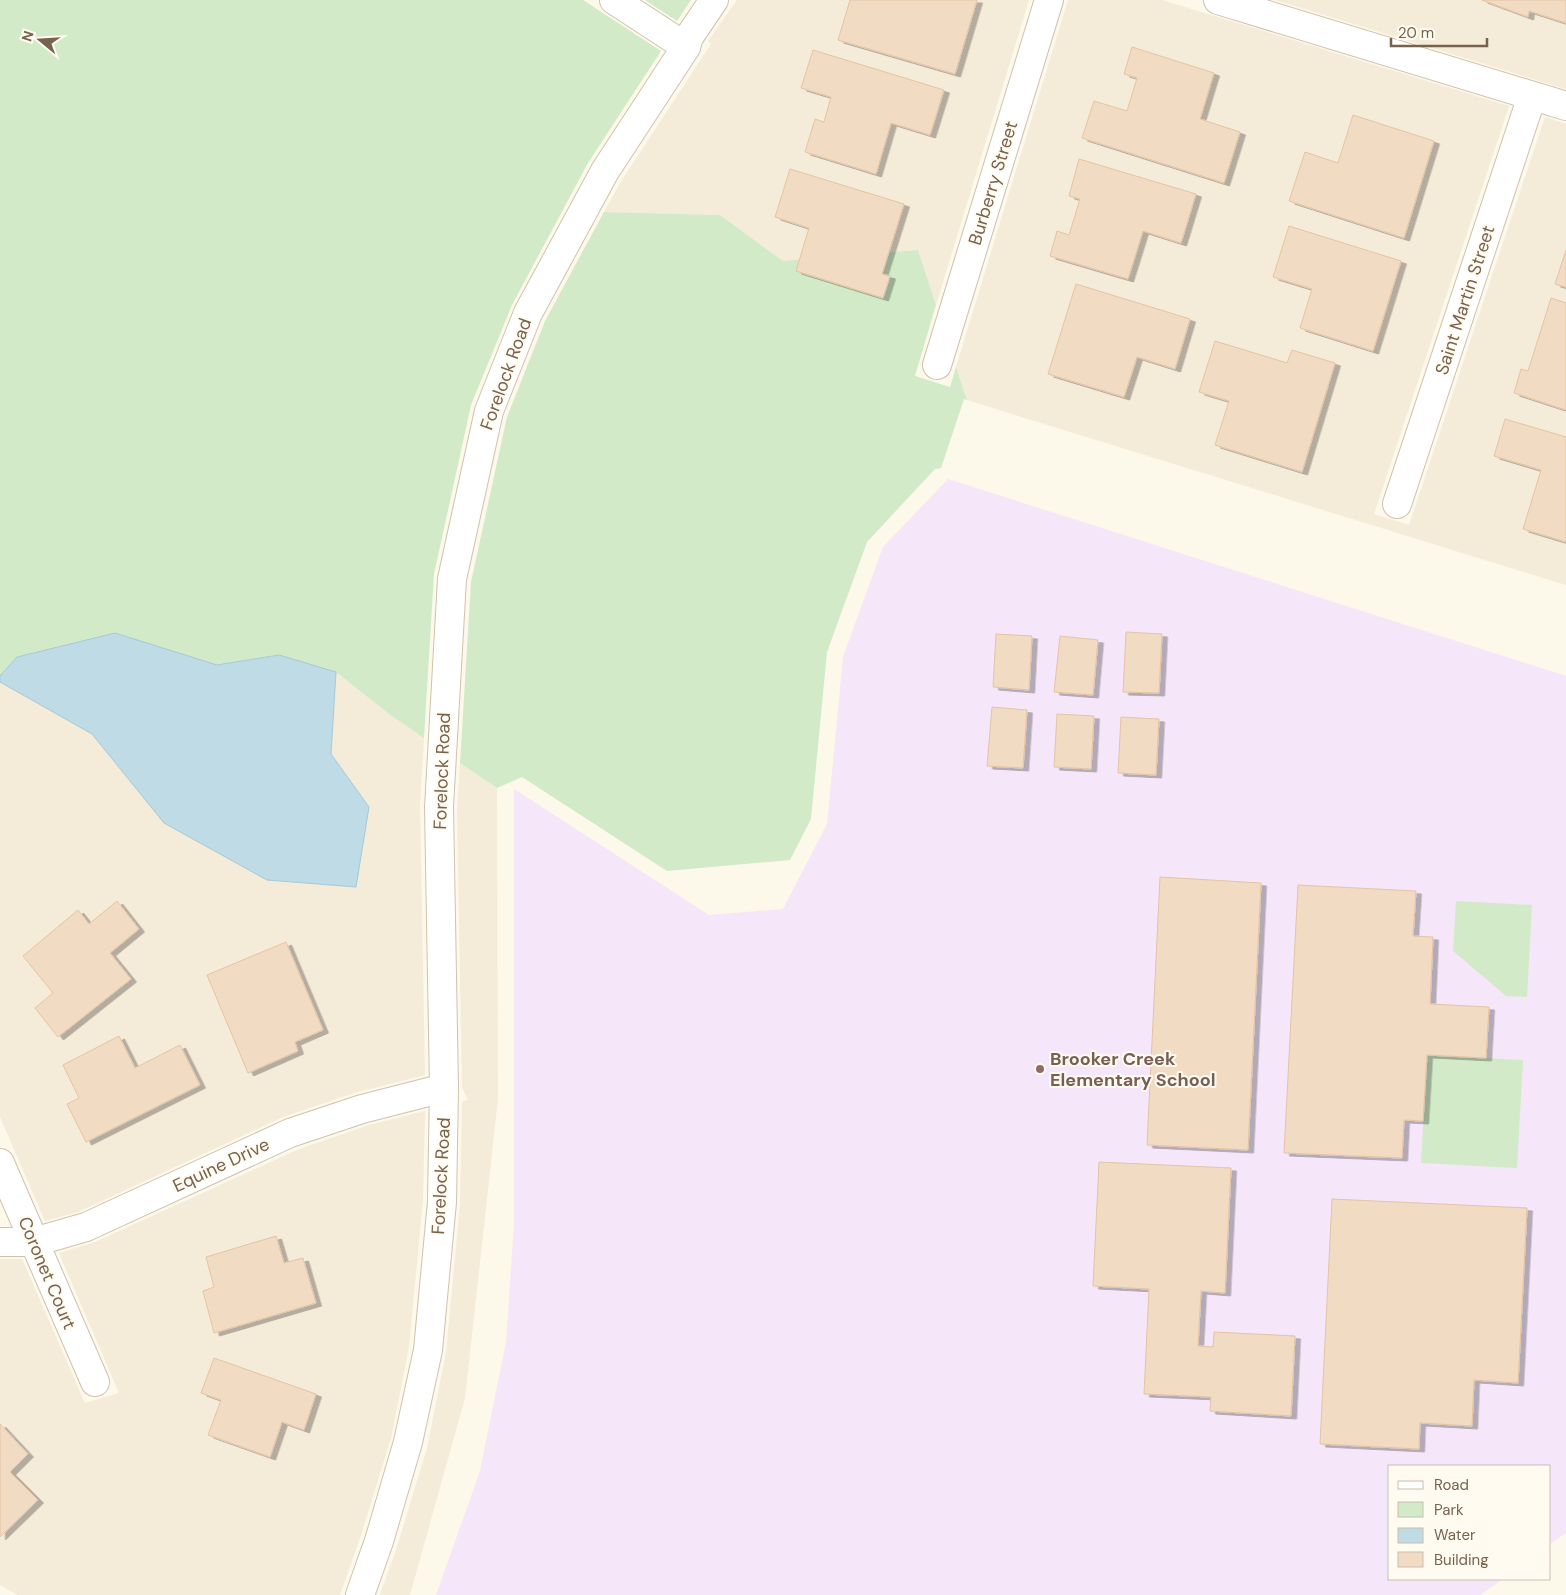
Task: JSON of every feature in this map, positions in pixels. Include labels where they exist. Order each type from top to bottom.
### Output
[{"type":"street","points":[[614,0],[686,47]]},
{"type":"street","name":"Forelock Road","points":[[360,1595],[379,1541],[408,1442],[428,1350],[442,1202],[444,1088],[439,807],[452,579],[489,412],[528,313],[605,171],[686,47],[689,37],[714,0]]},
{"type":"street","name":"Burberry Street","points":[[937,365],[1049,0]]},
{"type":"street","points":[[1218,0],[1566,106]]},
{"type":"street","name":"Saint Martin Street","points":[[1397,504],[1532,96]]},
{"type":"street","name":"Equine Drive","points":[[0,1242],[34,1242],[86,1227],[290,1133],[362,1109],[444,1088]]},
{"type":"street","name":"Coronet Court","points":[[0,1163],[95,1382]]},
{"type":"shaded area","points":[[737,0],[1029,0],[936,305],[918,250],[783,261],[720,215],[604,212],[622,180],[711,44],[708,41]]},
{"type":"shaded area","points":[[1068,0],[1162,0],[1509,106],[1374,514],[1409,525],[1545,117],[1566,124],[1566,585],[967,400],[956,367]]},
{"type":"shaded area","points":[[1275,0],[1566,0],[1566,89]]},
{"type":"shaded area","name":"Brooker Creek Elementary School","points":[[948,479],[1566,676],[1566,1533],[1551,1543],[1551,1465],[1388,1465],[1388,1580],[1502,1580],[1480,1595],[436,1595],[480,1471],[506,1342],[514,1224],[514,789],[709,915],[783,909],[827,824],[843,657],[883,547]]},
{"type":"shaded area","points":[[336,672],[389,714],[424,738],[420,805],[425,1075],[354,1093],[283,1117],[78,1212],[45,1221],[0,1117],[0,682],[92,734],[164,823],[267,880],[356,887],[369,807],[331,754]]},
{"type":"shaded area","points":[[460,763],[497,788],[498,1099],[465,1398],[410,1595],[380,1595],[397,1547],[427,1448],[446,1353],[460,1204],[462,1102],[468,1100],[462,1087],[457,809]]},
{"type":"shaded area","points":[[425,1111],[423,1200],[409,1347],[391,1438],[340,1595],[18,1595],[0,1585],[0,1259],[22,1259],[85,1403],[119,1393],[59,1253],[95,1242],[299,1149],[369,1125]]},
{"type":"green space","points":[[0,0],[583,0],[661,51],[588,163],[512,305],[471,405],[434,574],[424,738],[389,714],[336,672],[279,655],[217,665],[115,633],[17,657],[0,676]]},
{"type":"green space","points":[[645,0],[691,0],[677,21]]},
{"type":"green space","points":[[604,212],[720,215],[783,261],[918,250],[936,305],[915,376],[950,387],[956,367],[967,400],[964,399],[941,468],[935,469],[867,542],[827,652],[811,819],[790,860],[667,871],[522,777],[497,788],[460,763],[471,582],[507,417],[545,321]]},
{"type":"green space","points":[[1456,901],[1532,905],[1527,997],[1506,996],[1453,951]]},
{"type":"green space","points":[[1427,1055],[1523,1060],[1517,1168],[1421,1163]]},
{"type":"water","points":[[115,633],[217,665],[279,655],[336,672],[331,754],[369,807],[356,887],[267,880],[164,823],[92,734],[0,682],[0,676],[17,657]]},
{"type":"building","points":[[850,0],[977,0],[955,74],[838,40]]},
{"type":"building","points":[[1482,0],[1566,0],[1566,23],[1529,11],[1528,17]]},
{"type":"building","points":[[1132,47],[1214,73],[1200,119],[1240,132],[1224,183],[1082,138],[1094,101],[1127,111],[1137,78],[1124,74]]},
{"type":"building","points":[[813,50],[944,90],[930,135],[891,123],[876,174],[805,152],[815,119],[824,122],[831,97],[801,88]]},
{"type":"building","points":[[1353,115],[1434,141],[1404,238],[1289,201],[1305,152],[1338,163]]},
{"type":"building","points":[[1079,159],[1196,194],[1181,243],[1143,231],[1128,279],[1050,256],[1057,231],[1069,235],[1080,199],[1069,196]]},
{"type":"building","points":[[790,169],[904,204],[882,274],[890,276],[883,298],[796,271],[809,228],[775,217]]},
{"type":"building","points":[[1289,226],[1401,261],[1373,351],[1300,328],[1312,289],[1273,277]]},
{"type":"building","points":[[1566,250],[1566,287],[1555,284]]},
{"type":"building","points":[[1076,284],[1190,319],[1175,369],[1137,357],[1124,397],[1048,374]]},
{"type":"building","points":[[1551,298],[1566,303],[1566,410],[1514,393],[1521,369],[1528,371]]},
{"type":"building","points":[[1215,341],[1287,363],[1292,350],[1335,363],[1302,472],[1215,445],[1229,401],[1199,392]]},
{"type":"building","points":[[1505,419],[1566,437],[1566,542],[1523,529],[1541,470],[1494,456]]},
{"type":"building","points":[[1126,632],[1162,634],[1159,693],[1123,692]]},
{"type":"building","points":[[996,634],[1032,636],[1029,690],[993,687]]},
{"type":"building","points":[[1060,636],[1098,640],[1093,695],[1054,692]]},
{"type":"building","points":[[992,707],[1027,710],[1023,768],[987,766]]},
{"type":"building","points":[[1057,714],[1094,716],[1091,769],[1054,767]]},
{"type":"building","points":[[1121,717],[1159,719],[1156,775],[1118,773]]},
{"type":"building","points":[[1160,877],[1261,883],[1248,1150],[1147,1145]]},
{"type":"building","points":[[1298,885],[1416,891],[1413,936],[1433,937],[1430,1004],[1489,1007],[1486,1058],[1427,1055],[1423,1121],[1404,1120],[1402,1158],[1284,1153]]},
{"type":"building","points":[[117,901],[139,929],[110,953],[131,979],[58,1037],[35,1008],[53,993],[23,956],[78,910],[89,924]]},
{"type":"building","points":[[286,942],[323,1030],[295,1042],[298,1051],[248,1073],[207,975]]},
{"type":"building","points":[[119,1036],[135,1068],[180,1045],[200,1085],[86,1142],[67,1104],[79,1098],[63,1065]]},
{"type":"building","points":[[1099,1162],[1231,1168],[1225,1293],[1201,1291],[1198,1346],[1213,1347],[1214,1332],[1295,1336],[1291,1416],[1210,1411],[1211,1397],[1144,1394],[1149,1289],[1093,1286]]},
{"type":"building","points":[[1332,1199],[1527,1208],[1518,1383],[1474,1380],[1472,1426],[1420,1423],[1419,1449],[1320,1444]]},
{"type":"building","points":[[276,1236],[284,1263],[303,1258],[316,1303],[214,1333],[203,1291],[214,1287],[206,1257]]},
{"type":"building","points":[[214,1358],[316,1394],[304,1430],[282,1422],[270,1457],[208,1435],[221,1400],[201,1393]]},
{"type":"building","points":[[0,1424],[28,1454],[10,1472],[38,1500],[0,1537]]},
{"type":"place","name":"Brooker Creek Elementary School","points":[[1040,1069]]}]
